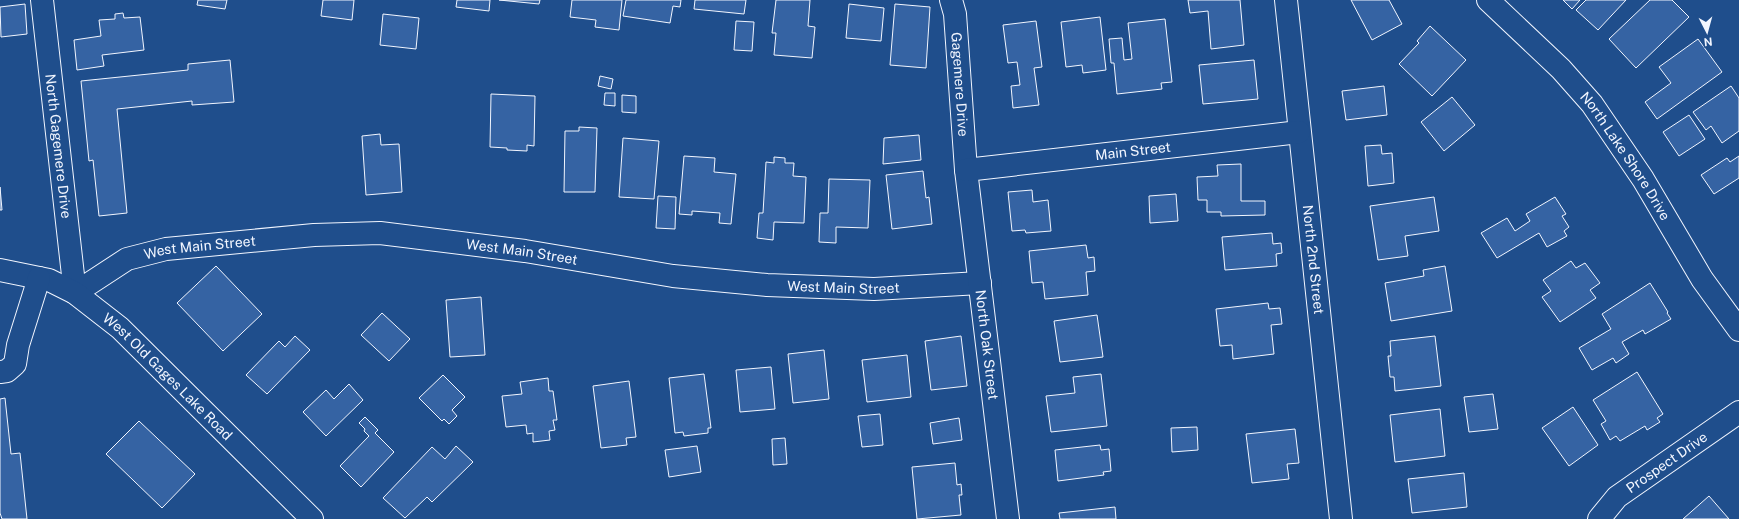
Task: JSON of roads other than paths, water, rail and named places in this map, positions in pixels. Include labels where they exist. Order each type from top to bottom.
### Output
[{"type":"street","name":"North Gagemere Drive","points":[[42,0],[75,293]]},
{"type":"street","name":"Gagemere Drive","points":[[951,0],[955,14],[966,170]]},
{"type":"street","name":"North 2nd Street","points":[[1286,0],[1341,519]]},
{"type":"street","name":"North Lake Shore Drive","points":[[1488,0],[1561,69],[1592,104],[1643,179],[1702,279],[1739,330]]},
{"type":"street","name":"Main Street","points":[[966,170],[1299,132]]},
{"type":"street","name":"North Oak Street","points":[[966,170],[1008,519]]},
{"type":"street","name":"West Main Street","points":[[75,293],[127,259],[166,249],[314,235],[380,233],[525,251],[672,276],[767,285],[874,289],[980,283]]},
{"type":"street","name":"West Old Gages Lake Road","points":[[0,270],[49,280],[75,293],[120,328],[312,519]]},
{"type":"street","points":[[0,372],[7,371],[15,364],[18,345],[39,278]]},
{"type":"street","name":"Prospect Drive","points":[[1599,519],[1617,497],[1739,412]]}]
